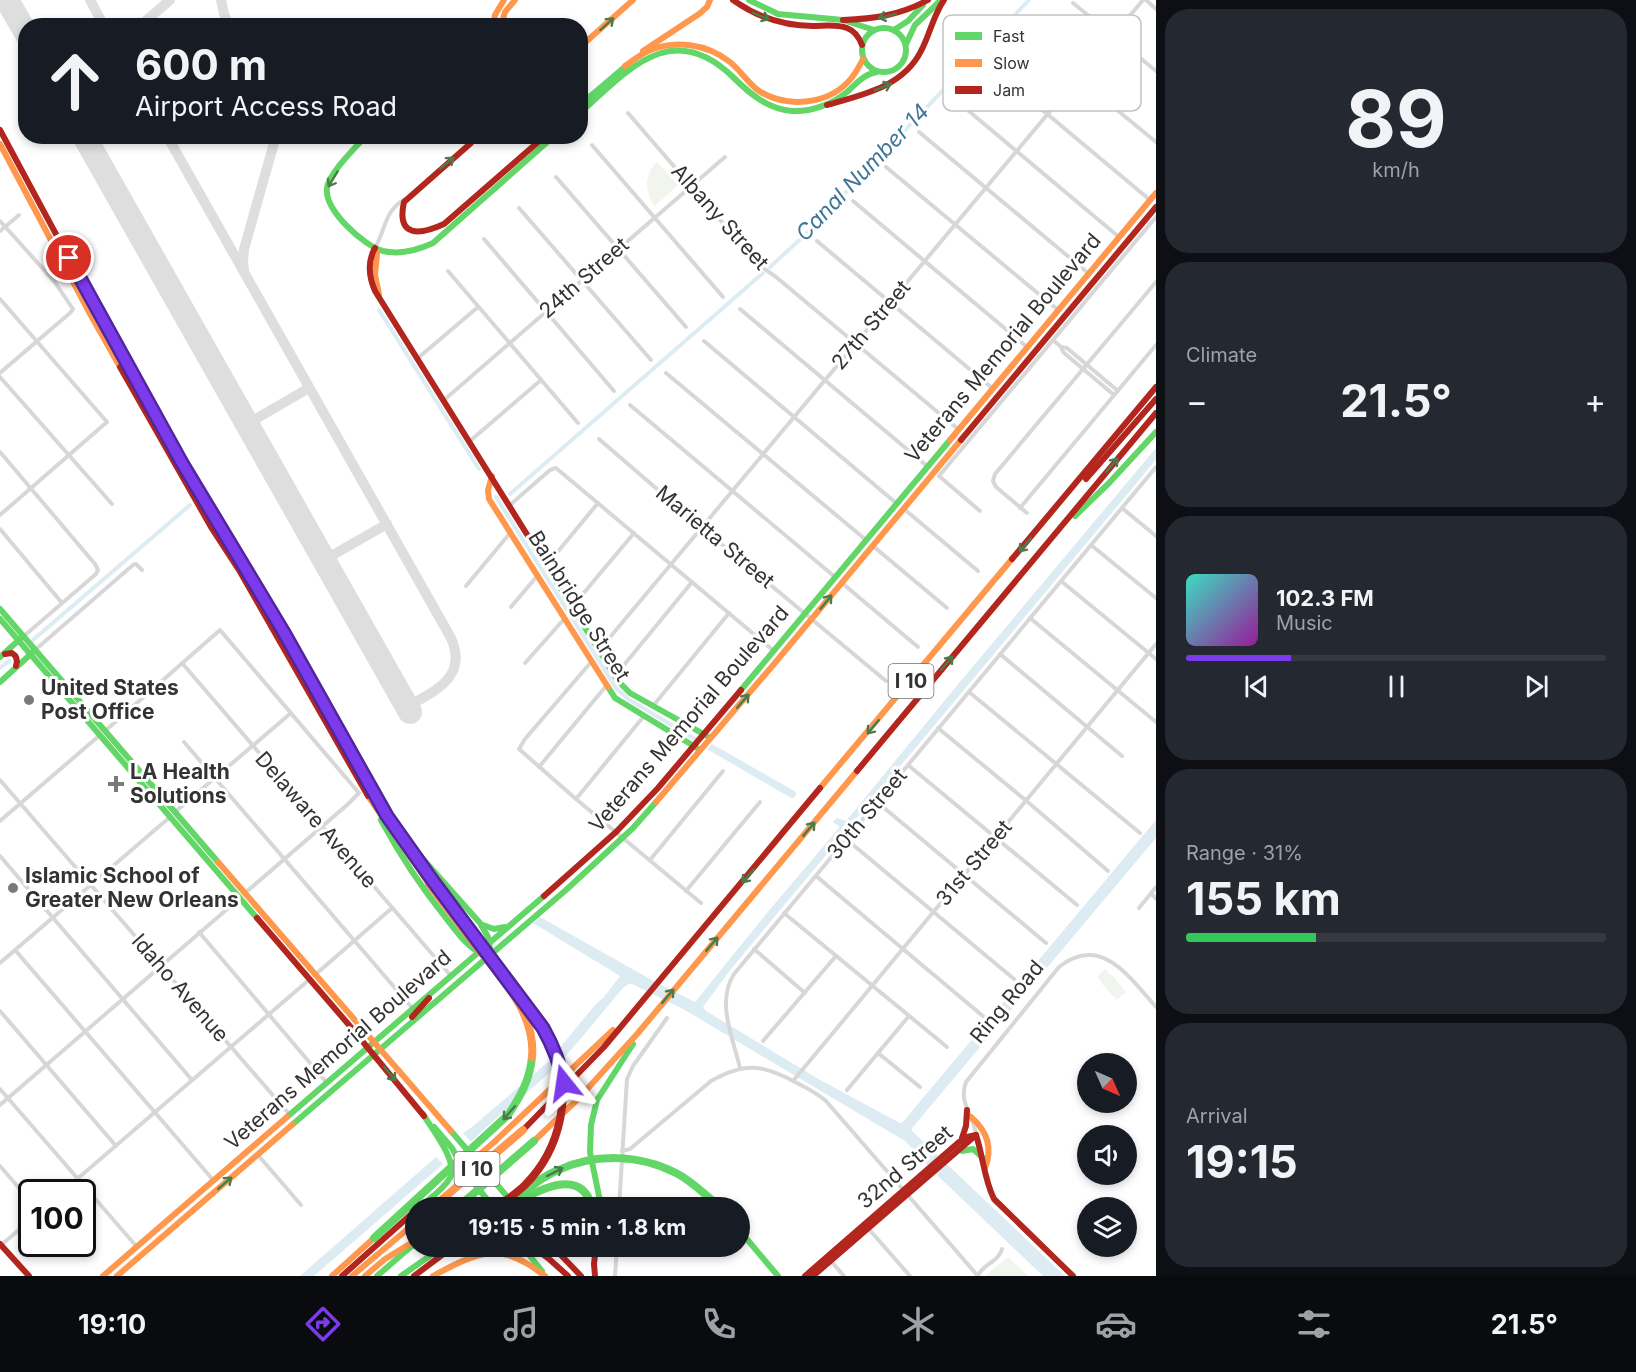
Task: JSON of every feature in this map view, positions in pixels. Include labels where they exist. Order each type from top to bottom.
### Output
[{"type":"main road","points":[[495,18],[504,0]]},
{"type":"main road","points":[[503,18],[510,4],[515,0]]},
{"type":"main road","points":[[588,40],[633,0]]},
{"type":"main road","points":[[588,98],[643,51],[699,14],[707,7],[710,0]]},
{"type":"main road","points":[[733,0],[751,12],[771,20],[808,26],[846,27],[855,33],[862,45]]},
{"type":"main road","points":[[749,0],[784,15],[843,20],[886,16],[928,0]]},
{"type":"main road","points":[[894,30],[908,21],[928,0]]},
{"type":"main road","points":[[827,105],[843,95],[867,74],[891,72],[902,64],[906,45],[915,25],[942,0]]},
{"type":"main road","points":[[588,106],[642,60],[673,51],[691,51],[707,56],[723,67],[753,95],[770,106],[791,111],[809,110],[827,105],[890,85],[903,75],[918,56],[942,0]]},
{"type":"main road","points":[[843,20],[874,30],[888,28],[894,30],[906,45]]},
{"type":"main road","points":[[625,66],[655,49],[683,44],[702,47],[721,56],[752,86],[766,95],[802,103],[836,91],[858,71],[863,59],[864,39],[874,30]]},
{"type":"main road","points":[[863,59],[871,69],[877,72]]},
{"type":"main road","points":[[0,130],[182,463],[283,631],[387,816],[431,883],[543,1028],[554,1047],[564,1083],[554,1140],[537,1171],[509,1197]]},
{"type":"main road","points":[[0,144],[89,312],[176,467],[239,570],[406,863],[466,944],[478,953],[489,955],[490,943],[480,923],[387,816]]},
{"type":"main road","points":[[358,144],[328,184],[327,197],[334,212],[357,235],[375,248],[400,252],[433,243],[545,144]]},
{"type":"main road","points":[[469,144],[404,202],[401,212],[408,228],[420,233],[444,224],[536,144]]},
{"type":"main road","name":"Veterans Memorial Boulevard","points":[[104,1276],[327,1083],[412,1021],[532,919],[655,803],[697,748],[841,579],[847,571],[843,568],[852,556],[1156,193]]},
{"type":"main road","name":"Veterans Memorial Boulevard","points":[[841,579],[856,566],[937,472],[1156,207]]},
{"type":"main road","points":[[1127,241],[1143,218],[1141,210]]},
{"type":"main road","name":"Bainbridge Street","points":[[375,248],[371,253],[370,278],[379,298],[615,676],[624,688],[707,736]]},
{"type":"main road","points":[[1063,318],[1080,293],[1078,285]]},
{"type":"main road","points":[[1015,376],[1012,369],[1025,350]]},
{"type":"main road","points":[[991,404],[1006,382],[1003,375]]},
{"type":"main road","name":"I 10","points":[[445,1197],[523,1130],[604,1047],[1156,387]]},
{"type":"main road","points":[[1042,525],[1101,463],[1156,399]]},
{"type":"main road","name":"I 10","points":[[470,1197],[534,1141],[585,1091],[656,1011],[1156,413]]},
{"type":"main road","points":[[937,472],[956,441],[956,432]]},
{"type":"main road","points":[[1047,542],[1103,489],[1156,432]]},
{"type":"main road","name":"Bainbridge Street","points":[[492,476],[488,490],[489,499],[606,686],[619,702],[697,748]]},
{"type":"main road","points":[[888,528],[906,502],[903,495]]},
{"type":"main road","points":[[852,556],[856,566]]},
{"type":"main road","points":[[0,609],[21,638],[185,828],[190,830],[242,895]]},
{"type":"main road","name":"Veterans Memorial Boulevard","points":[[707,736],[774,651],[809,616]]},
{"type":"main road","points":[[0,619],[21,638]]},
{"type":"main road","points":[[1,656],[21,638]]},
{"type":"main road","points":[[0,682],[33,652]]},
{"type":"main road","points":[[33,652],[89,723],[117,746],[219,873],[242,893],[373,1048],[466,1149],[503,1197]]},
{"type":"main road","points":[[1,656],[12,653],[17,656],[14,670]]},
{"type":"main road","points":[[332,1276],[508,1115],[523,1093],[531,1070],[533,1051],[531,1029],[522,1008],[368,796]]},
{"type":"main road","name":"Veterans Memorial Boulevard","points":[[153,1241],[184,1219],[319,1101],[412,1009],[574,871],[620,835]]},
{"type":"main road","points":[[555,899],[554,892],[574,871]]},
{"type":"main road","points":[[529,909],[535,912],[532,919]]},
{"type":"main road","points":[[480,923],[499,930],[511,925]]},
{"type":"main road","points":[[462,967],[468,958],[466,944]]},
{"type":"main road","points":[[412,1021],[412,1016],[424,1005],[432,992]]},
{"type":"main road","points":[[465,1172],[474,1159],[642,1002]]},
{"type":"main road","points":[[599,1197],[590,1152],[591,1125],[597,1100],[656,1011]]},
{"type":"main road","points":[[373,1048],[452,1148],[465,1172],[487,1197]]},
{"type":"main road","points":[[319,1090],[321,1094],[319,1101]]},
{"type":"main road","points":[[959,1142],[964,1136],[969,1113]]},
{"type":"main road","points":[[969,1113],[987,1136],[989,1158],[985,1168]]},
{"type":"main road","points":[[423,1114],[450,1159],[452,1173],[448,1181],[430,1197]]},
{"type":"main road","points":[[245,1166],[243,1159],[280,1127],[290,1115]]},
{"type":"main road","points":[[976,1136],[988,1145]]},
{"type":"main road","points":[[976,1136],[988,1187],[994,1199],[1073,1276]]},
{"type":"main road","name":"32nd Street","points":[[946,1158],[959,1142],[967,1137],[976,1136]]},
{"type":"main road","name":"32nd Street","points":[[805,1276],[829,1259],[929,1172],[976,1136]]},
{"type":"main road","points":[[466,1149],[478,1152],[492,1144]]},
{"type":"main road","points":[[957,1152],[973,1149],[983,1158]]},
{"type":"main road","points":[[521,1197],[533,1184],[558,1170],[577,1163],[612,1158],[635,1160],[660,1167],[692,1183],[708,1197]]},
{"type":"main road","points":[[528,1197],[546,1187],[565,1183],[572,1184],[588,1197]]},
{"type":"main road","points":[[184,1219],[184,1215],[201,1200],[200,1193]]},
{"type":"main road","points":[[115,1276],[133,1262],[132,1255],[153,1241],[180,1214],[184,1206]]},
{"type":"main road","points":[[342,1276],[405,1220]]},
{"type":"main road","points":[[352,1276],[405,1231]]},
{"type":"main road","points":[[750,1243],[779,1276]]},
{"type":"main road","points":[[1,1244],[29,1276]]},
{"type":"main road","points":[[365,1276],[385,1259],[405,1248]]},
{"type":"main road","points":[[376,1276],[405,1252]]},
{"type":"main road","points":[[433,1276],[467,1259],[488,1254],[505,1254],[546,1276]]},
{"type":"main road","points":[[414,1272],[431,1257]]},
{"type":"main road","points":[[401,1276],[414,1272],[437,1257]]},
{"type":"main road","points":[[531,1257],[546,1276]]},
{"type":"main road","points":[[547,1257],[567,1276]]},
{"type":"main road","points":[[563,1257],[581,1276]]},
{"type":"main road","points":[[595,1257],[595,1276]]},
{"type":"main road","name":"32nd Street","points":[[813,1276],[829,1259]]},
{"type":"main road","points":[[115,1276],[122,1268],[120,1262]]},
{"type":"street","points":[[1144,0],[1156,9]]},
{"type":"street","name":"27th Street","points":[[1131,15],[1144,0]]},
{"type":"street","points":[[1073,3],[1088,15]]},
{"type":"street","points":[[1141,58],[1156,71]]},
{"type":"street","points":[[969,111],[1119,237]]},
{"type":"street","points":[[1044,111],[1150,200]]},
{"type":"street","name":"27th Street","points":[[599,649],[1051,111]]},
{"type":"street","points":[[1119,111],[1156,142]]},
{"type":"street","name":"Albany Street","points":[[628,113],[759,265],[856,344],[956,432]]},
{"type":"street","points":[[919,132],[1088,273]]},
{"type":"street","points":[[592,145],[723,297]]},
{"type":"street","name":"24th Street","points":[[444,400],[724,157]]},
{"type":"street","points":[[886,167],[1058,310]]},
{"type":"street","points":[[556,177],[686,327]]},
{"type":"street","points":[[375,248],[390,211],[396,204],[407,198]]},
{"type":"street","points":[[853,201],[1025,350]]},
{"type":"street","points":[[519,208],[651,360]]},
{"type":"street","points":[[0,231],[19,215]]},
{"type":"street","points":[[980,511],[937,472],[1156,217]]},
{"type":"street","points":[[0,221],[54,281],[73,309],[0,375],[112,504]]},
{"type":"street","points":[[484,240],[614,390]]},
{"type":"street","points":[[817,241],[992,388]]},
{"type":"street","points":[[447,272],[579,423]]},
{"type":"street","points":[[1027,513],[996,487],[993,481],[996,474],[1156,282]]},
{"type":"street","points":[[0,298],[107,423],[0,515]]},
{"type":"street","points":[[418,358],[478,307]]},
{"type":"street","points":[[740,309],[927,466]]},
{"type":"street","points":[[1050,338],[1061,347],[1066,348],[1118,391]]},
{"type":"street","points":[[704,341],[896,503]]},
{"type":"street","points":[[1020,508],[1156,345]]},
{"type":"street","points":[[1061,347],[1063,352],[1114,395]]},
{"type":"street","points":[[666,373],[866,540]]},
{"type":"street","points":[[470,441],[541,380]]},
{"type":"street","points":[[630,405],[841,579],[918,647]]},
{"type":"street","name":"Marietta Street","points":[[599,439],[886,681]]},
{"type":"street","points":[[0,452],[98,570],[21,638]]},
{"type":"street","points":[[510,505],[550,470],[556,468],[774,651]]},
{"type":"street","name":"30th Street","points":[[740,1068],[725,1004],[728,985],[734,974],[1155,470]]},
{"type":"street","points":[[546,567],[598,503]]},
{"type":"street","points":[[1122,508],[1156,536]]},
{"type":"street","points":[[904,509],[978,571]]},
{"type":"street","points":[[0,529],[62,603]]},
{"type":"street","points":[[466,586],[511,532]]},
{"type":"street","points":[[572,608],[634,534]]},
{"type":"street","points":[[1091,545],[1156,598]]},
{"type":"street","points":[[873,546],[947,608]]},
{"type":"street","points":[[33,652],[133,565],[136,564],[142,570]]},
{"type":"street","points":[[511,607],[538,575]]},
{"type":"street","points":[[1061,581],[1156,659]]},
{"type":"street","points":[[615,676],[693,582]]},
{"type":"street","points":[[653,706],[729,613]]},
{"type":"street","points":[[525,663],[565,618]]},
{"type":"street","points":[[1030,618],[1156,722]]},
{"type":"street","points":[[0,820],[220,630],[358,792],[322,826],[0,1105]]},
{"type":"street","name":"31st Street","points":[[794,1079],[1156,644]]},
{"type":"street","points":[[1000,654],[1122,756]]},
{"type":"street","points":[[592,661],[519,748],[576,799],[701,903]]},
{"type":"street","name":"Delaware Avenue","points":[[182,663],[451,976]]},
{"type":"street","points":[[539,767],[606,686]]},
{"type":"street","points":[[969,692],[1140,833]]},
{"type":"street","points":[[0,963],[291,713]]},
{"type":"street","points":[[576,799],[644,716]]},
{"type":"street","points":[[938,728],[1108,871]]},
{"type":"street","points":[[184,742],[412,1009]]},
{"type":"street","points":[[908,765],[1077,905]]},
{"type":"street","points":[[650,860],[723,771]]},
{"type":"street","name":"Idaho Avenue","points":[[0,780],[290,1115]]},
{"type":"street","points":[[687,891],[760,802]]},
{"type":"street","points":[[877,802],[1046,943]]},
{"type":"street","points":[[846,839],[1014,979]]},
{"type":"street","points":[[0,856],[192,1080]]},
{"type":"street","points":[[816,876],[984,1017]]},
{"type":"street","points":[[1139,908],[1156,887]]},
{"type":"street","points":[[1151,893],[1156,899]]},
{"type":"street","points":[[0,1089],[78,1179],[392,908]]},
{"type":"street","points":[[784,913],[948,1047]]},
{"type":"street","points":[[200,932],[327,1083]]},
{"type":"street","points":[[754,949],[805,993]]},
{"type":"street","points":[[15,950],[214,1181]]},
{"type":"street","name":"Ring Road","points":[[976,1136],[975,1124],[963,1094],[964,1086],[968,1078],[1059,967],[1084,955],[1090,954],[1106,958],[1120,968],[1156,1007]]},
{"type":"street","points":[[762,1041],[836,956]]},
{"type":"street","points":[[0,1011],[116,1146]]},
{"type":"street","points":[[848,1090],[909,1016]]},
{"type":"street","points":[[620,1197],[627,1079],[633,1066],[667,1018]]},
{"type":"street","points":[[878,1053],[920,1088]]},
{"type":"street","points":[[622,1151],[630,1149],[711,1081],[740,1068],[769,1069],[794,1079],[819,1095],[978,1276],[979,1272],[999,1256],[1002,1249]]},
{"type":"street","points":[[258,1155],[301,1204]]},
{"type":"street","points":[[0,1166],[18,1187]]},
{"type":"street","points":[[96,1200],[137,1247]]},
{"type":"street","points":[[867,1226],[910,1276]]},
{"type":"street","points":[[1,1244],[18,1230]]},
{"type":"street","points":[[615,1276],[616,1257]]},
{"type":"street","points":[[829,1259],[844,1276]]},
{"type":"shaded area","points":[[657,162],[678,185],[655,206],[649,195],[647,183],[650,172]]},
{"type":"shaded area","points":[[1156,448],[1156,459],[1145,473],[731,969],[703,1007],[706,1011],[820,1080],[902,1123],[1156,820],[1156,838],[912,1128],[912,1131],[1065,1276],[1043,1276],[938,1176],[905,1141],[683,1009],[632,984],[623,988],[547,1075],[471,1142],[463,1133],[548,1062],[620,976],[533,923],[540,917],[695,1002],[839,828],[833,822],[837,818],[846,821]]},
{"type":"shaded area","points":[[712,744],[796,792],[796,795],[791,798],[707,749]]},
{"type":"shaded area","points":[[1105,969],[1126,992],[1117,1000],[1097,977]]},
{"type":"shaded area","points":[[436,1157],[443,1164],[314,1276],[300,1276]]},
{"type":"shaded area","points":[[1008,1257],[1028,1276],[985,1276]]},
{"type":"waterway","name":"Canal Number 14","points":[[1015,15],[1029,0]]},
{"type":"waterway","name":"Canal Number 14","points":[[770,267],[807,233],[943,90]]},
{"type":"waterway","name":"Canal Number 14","points":[[510,494],[763,273]]},
{"type":"waterway","points":[[379,310],[479,469]]},
{"type":"waterway","points":[[496,497],[616,688],[628,699],[695,739]]},
{"type":"waterway","points":[[33,640],[190,505]]},
{"type":"waterway","points":[[0,668],[9,661]]},
{"type":"taxiway","points":[[90,0],[100,18]]},
{"type":"taxiway","points":[[149,18],[170,0]]},
{"type":"taxiway","points":[[221,0],[226,18]]},
{"type":"taxiway","points":[[172,144],[451,638],[455,651],[452,672],[438,688],[407,707]]},
{"type":"taxiway","points":[[244,270],[244,249],[274,144]]},
{"type":"taxiway","points":[[247,424],[309,388]]},
{"type":"taxiway","points":[[324,560],[387,524]]},
{"type":"runway","points":[[7,0],[18,19]]},
{"type":"runway","points":[[89,144],[410,712]]},
{"type":"traffic: fast","points":[[749,0],[778,14],[843,20],[874,30]]},
{"type":"traffic: fast","points":[[906,44],[915,25],[940,1]]},
{"type":"traffic: fast","points":[[894,30],[908,21],[923,5]]},
{"type":"traffic: fast","points":[[884,28],[893,29],[900,34],[905,41],[906,50],[905,59],[900,66],[893,71],[884,72],[875,71],[868,66],[863,59],[862,50],[863,41],[868,34],[875,29],[884,28]]},
{"type":"traffic: fast","points":[[588,106],[633,67],[652,56],[671,51],[691,52],[712,60],[760,100],[783,110],[792,111],[814,109],[828,104],[847,92],[864,77],[877,72]]},
{"type":"traffic: fast","points":[[588,98],[627,65]]},
{"type":"traffic: fast","points":[[359,144],[333,175],[327,188],[328,197],[338,216],[356,235],[375,248],[396,252],[415,250],[433,243],[545,144]]},
{"type":"traffic: fast","points":[[1075,516],[1156,432]]},
{"type":"traffic: fast","points":[[168,438],[283,631],[387,816]]},
{"type":"traffic: fast","points":[[741,690],[950,440]]},
{"type":"traffic: fast","points":[[528,536],[618,681],[630,693],[707,736]]},
{"type":"traffic: fast","points":[[0,609],[218,862]]},
{"type":"traffic: fast","points":[[0,619],[257,918]]},
{"type":"traffic: fast","points":[[0,657],[20,639]]},
{"type":"traffic: fast","points":[[0,682],[32,653]]},
{"type":"traffic: fast","points":[[608,687],[615,698],[697,748]]},
{"type":"traffic: fast","points":[[293,1124],[566,890],[633,828],[656,802]]},
{"type":"traffic: fast","points":[[387,816],[480,923],[488,937],[491,954]]},
{"type":"traffic: fast","points":[[381,820],[411,870],[437,906],[462,938],[482,954]]},
{"type":"traffic: fast","points":[[287,1117],[544,896]]},
{"type":"traffic: fast","points":[[483,925],[494,929],[505,927]]},
{"type":"traffic: fast","points":[[599,1197],[590,1152],[591,1125],[597,1100],[633,1044]]},
{"type":"traffic: fast","points":[[374,1238],[508,1115],[524,1088],[532,1057]]},
{"type":"traffic: fast","points":[[423,1114],[448,1154],[452,1171],[444,1186],[432,1197]]},
{"type":"traffic: fast","points":[[434,1127],[452,1148],[465,1172],[485,1197]]},
{"type":"traffic: fast","points":[[451,1131],[508,1197]]},
{"type":"traffic: fast","points":[[470,1197],[534,1141]]},
{"type":"traffic: fast","points":[[962,1151],[973,1149],[982,1157]]},
{"type":"traffic: fast","points":[[518,1197],[549,1174],[571,1165],[616,1158],[632,1159],[662,1167],[691,1182],[708,1197]]},
{"type":"traffic: fast","points":[[527,1197],[561,1184],[580,1188],[587,1197]]},
{"type":"traffic: fast","points":[[750,1243],[778,1276]]},
{"type":"traffic: fast","points":[[377,1276],[405,1252]]},
{"type":"traffic: fast","points":[[401,1276],[428,1257]]},
{"type":"traffic: fast","points":[[531,1257],[542,1271]]},
{"type":"traffic: slow","points":[[494,18],[504,0]]},
{"type":"traffic: slow","points":[[503,18],[505,12],[515,0]]},
{"type":"traffic: slow","points":[[588,40],[633,0]]},
{"type":"traffic: slow","points":[[643,51],[699,14],[707,7],[710,0]]},
{"type":"traffic: slow","points":[[625,66],[658,47],[680,44],[701,47],[730,62],[759,91],[781,100],[805,102],[829,96],[839,90],[853,77],[863,59]]},
{"type":"traffic: slow","points":[[0,144],[120,367]]},
{"type":"traffic: slow","points":[[950,440],[1156,193]]},
{"type":"traffic: slow","points":[[375,248],[377,254],[375,275],[379,294]]},
{"type":"traffic: slow","points":[[656,802],[961,440]]},
{"type":"traffic: slow","points":[[492,476],[488,490],[489,499],[608,687]]},
{"type":"traffic: slow","points":[[820,788],[1012,559]]},
{"type":"traffic: slow","points":[[534,1141],[579,1098],[638,1033],[857,771]]},
{"type":"traffic: slow","points":[[368,796],[429,884]]},
{"type":"traffic: slow","points":[[218,862],[451,1131]]},
{"type":"traffic: slow","points":[[429,884],[515,998],[529,1026],[532,1057]]},
{"type":"traffic: slow","points":[[465,1172],[474,1159],[613,1030]]},
{"type":"traffic: slow","points":[[103,1276],[287,1117]]},
{"type":"traffic: slow","points":[[971,1117],[977,1122],[987,1140],[988,1154],[985,1168]]},
{"type":"traffic: slow","points":[[117,1276],[293,1124]]},
{"type":"traffic: slow","points":[[445,1197],[523,1130]]},
{"type":"traffic: slow","points":[[352,1276],[405,1231]]},
{"type":"traffic: slow","points":[[332,1276],[374,1238]]},
{"type":"traffic: slow","points":[[365,1276],[385,1259],[405,1247]]},
{"type":"traffic: slow","points":[[433,1276],[469,1258],[499,1253],[518,1259],[545,1276]]},
{"type":"traffic: jam","points":[[733,0],[761,16],[781,22],[802,26],[847,28],[860,39],[862,45]]},
{"type":"traffic: jam","points":[[843,20],[887,15],[928,0]]},
{"type":"traffic: jam","points":[[827,105],[880,88],[904,73],[921,51],[944,0]]},
{"type":"traffic: jam","points":[[0,130],[168,438]]},
{"type":"traffic: jam","points":[[470,144],[404,202],[402,214],[407,228],[419,231],[444,224],[536,144]]},
{"type":"traffic: jam","points":[[961,440],[1156,207]]},
{"type":"traffic: jam","points":[[375,248],[370,270],[375,291],[528,536]]},
{"type":"traffic: jam","points":[[120,367],[368,796]]},
{"type":"traffic: jam","points":[[1012,559],[1156,387]]},
{"type":"traffic: jam","points":[[1086,479],[1156,399]]},
{"type":"traffic: jam","points":[[857,771],[1156,413]]},
{"type":"traffic: jam","points":[[5,654],[15,655],[16,666]]},
{"type":"traffic: jam","points":[[544,896],[616,832],[658,788],[741,690]]},
{"type":"traffic: jam","points":[[523,1130],[604,1047],[820,788]]},
{"type":"traffic: jam","points":[[257,918],[424,1116]]},
{"type":"traffic: jam","points":[[510,1197],[525,1185],[548,1154],[555,1137],[563,1100],[559,1062],[552,1045],[541,1025],[519,995]]},
{"type":"traffic: jam","points":[[412,1017],[429,998]]},
{"type":"traffic: jam","points":[[962,1138],[966,1126],[967,1110]]},
{"type":"traffic: jam","points":[[976,1135],[994,1199],[1073,1276]]},
{"type":"traffic: jam","points":[[805,1276],[959,1142],[976,1135]]},
{"type":"traffic: jam","points":[[813,1276],[976,1135]]},
{"type":"traffic: jam","points":[[342,1276],[405,1220]]},
{"type":"traffic: jam","points":[[0,1244],[29,1276]]},
{"type":"traffic: jam","points":[[414,1276],[439,1257]]},
{"type":"traffic: jam","points":[[547,1257],[568,1276]]},
{"type":"traffic: jam","points":[[563,1257],[581,1276]]},
{"type":"traffic: jam","points":[[595,1257],[595,1276]]},
{"type":"place","name":"United States Post Office","points":[[29,700]]},
{"type":"place","name":"LA Health Solutions","points":[[116,784]]},
{"type":"place","name":"Islamic School of Greater New Orleans","points":[[13,888]]},
{"type":"route","points":[[69,258],[182,463],[283,631],[387,816],[543,1028],[554,1047],[564,1083]]}]
